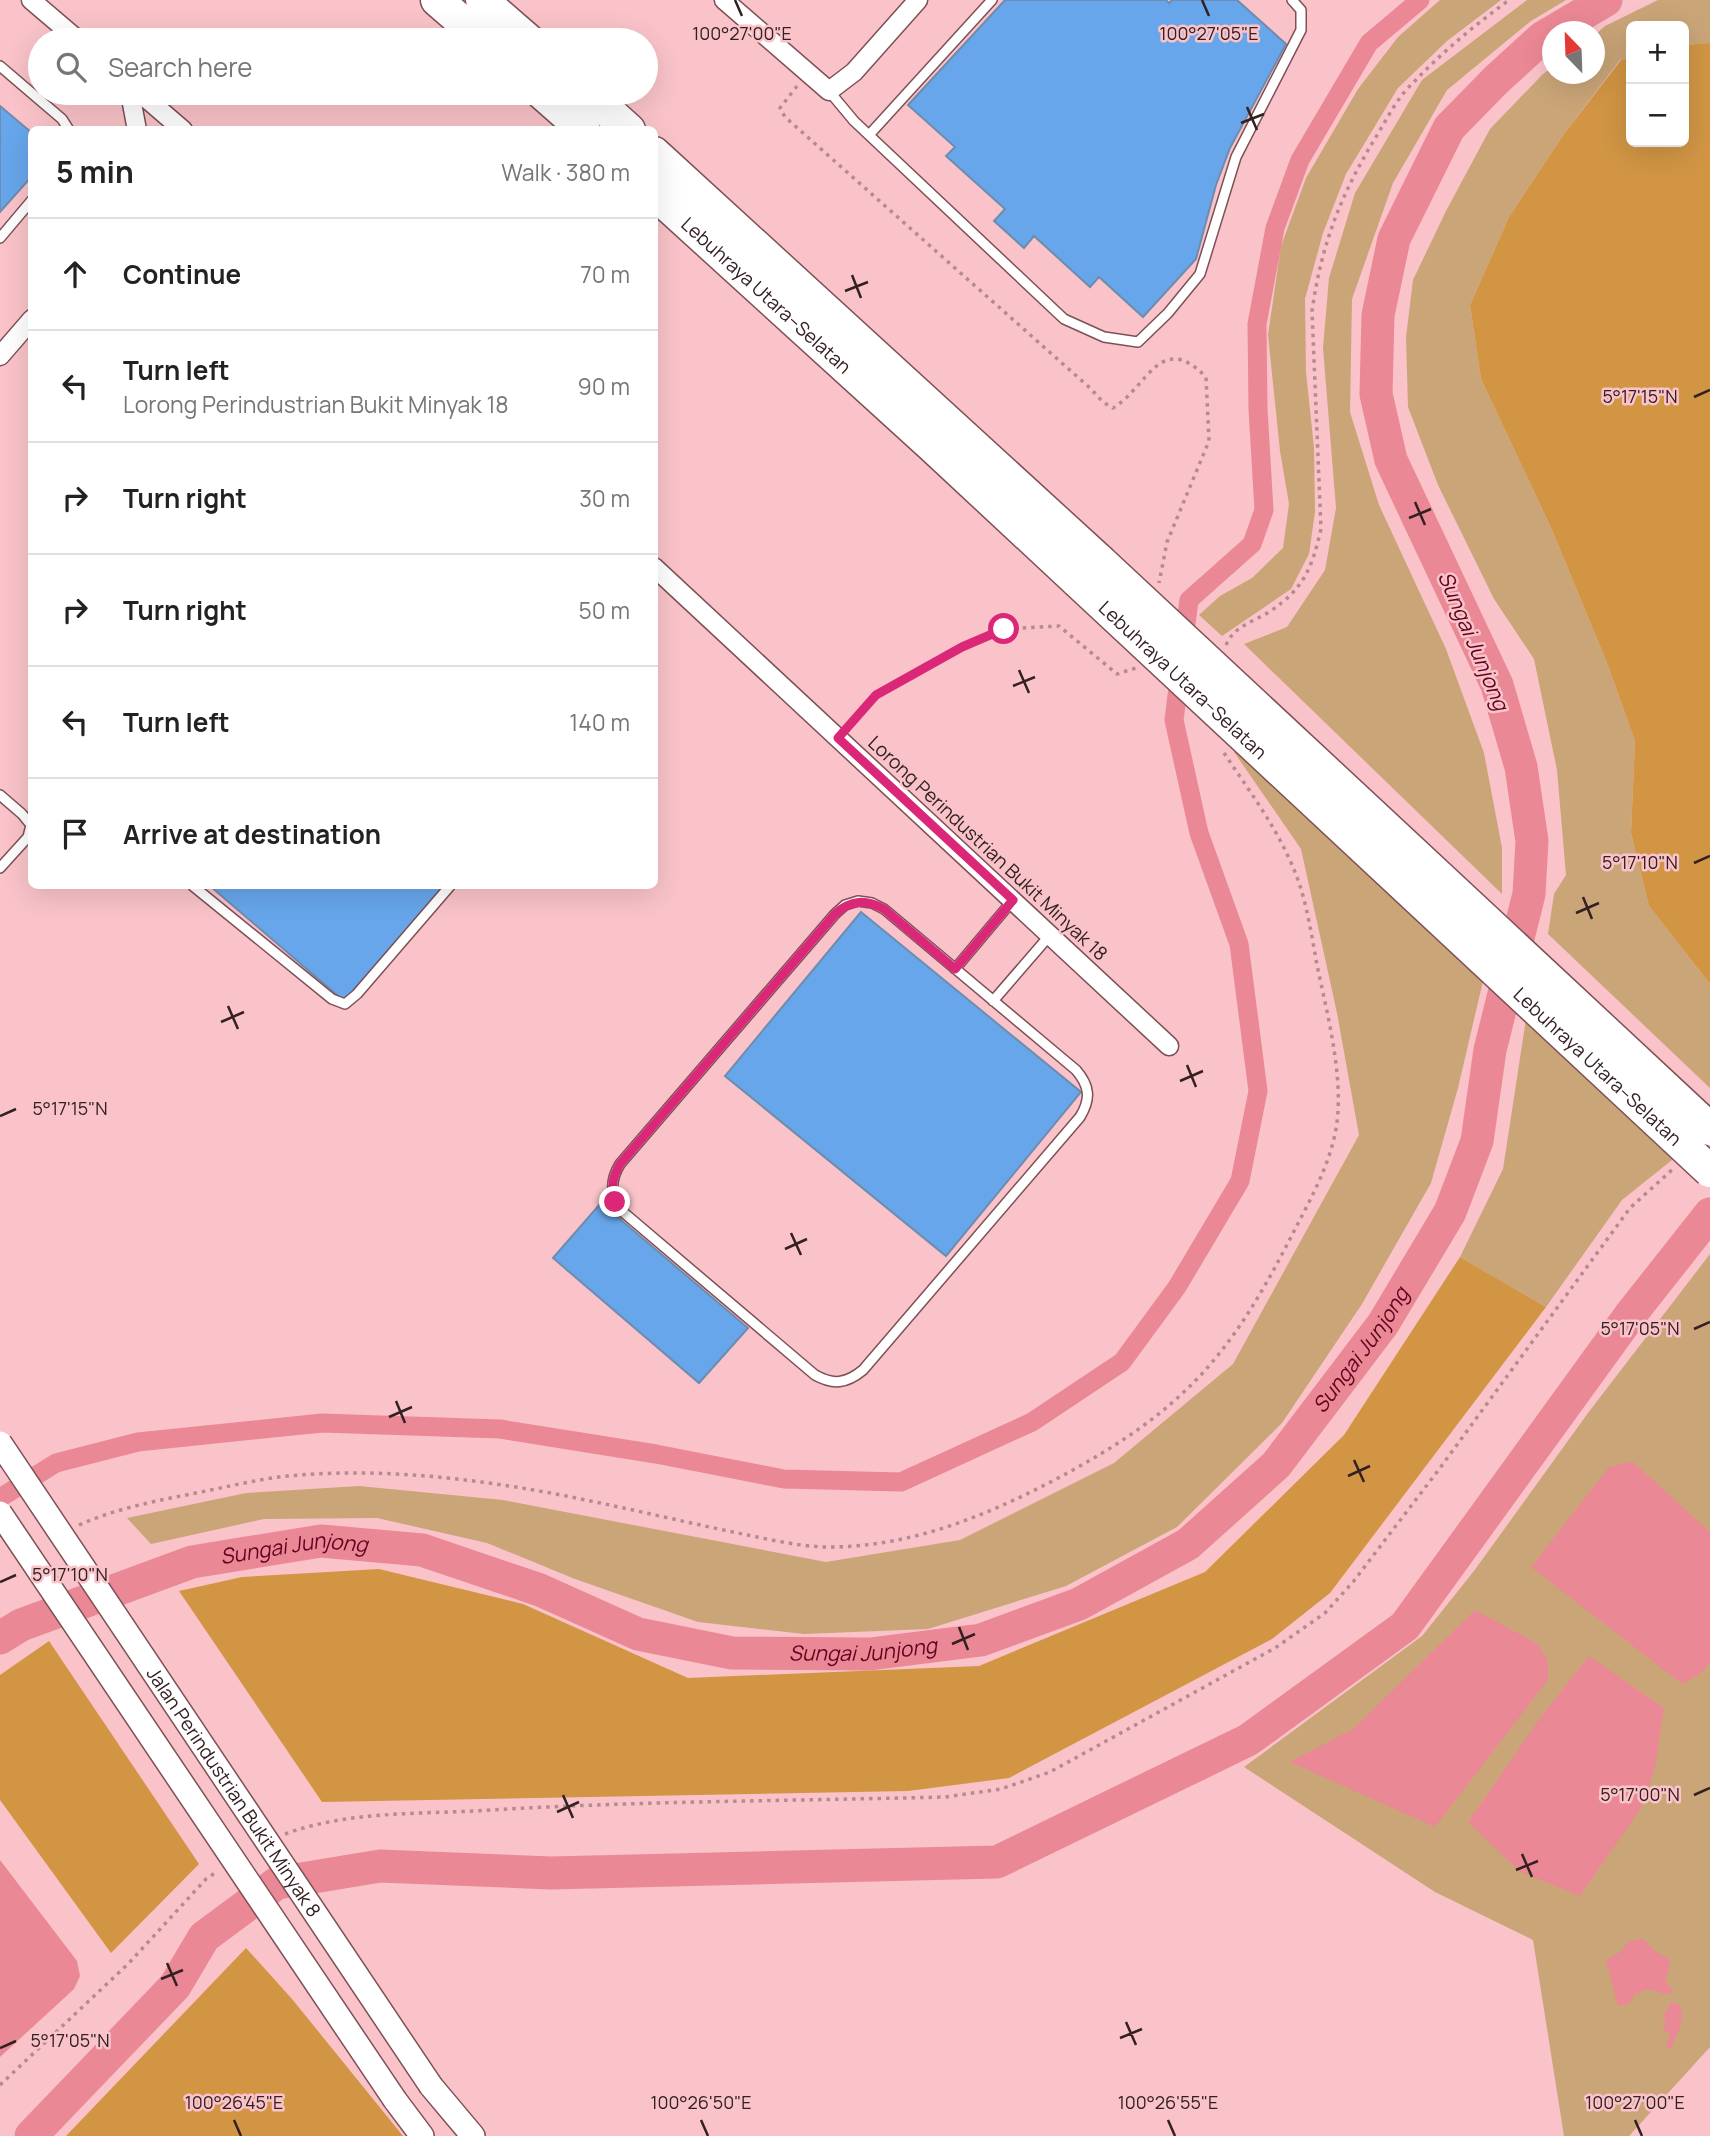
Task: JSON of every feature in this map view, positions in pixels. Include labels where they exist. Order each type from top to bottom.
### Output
[{"type":"highway","points":[[437,0],[469,28]]},
{"type":"highway","points":[[482,0],[514,28]]},
{"type":"highway","points":[[556,105],[579,126]]},
{"type":"highway","points":[[601,105],[625,126]]},
{"type":"highway","name":"Lebuhraya Utara–Selatan","points":[[658,157],[1088,571],[1696,1166]]},
{"type":"highway","name":"Lebuhraya Utara–Selatan","points":[[658,197],[932,446],[1088,571],[1710,1129]]},
{"type":"street","points":[[31,0],[64,28]]},
{"type":"street","points":[[724,0],[829,91],[853,72],[918,0]]},
{"type":"street","points":[[132,105],[136,126]]},
{"type":"street","points":[[154,105],[178,126]]},
{"type":"street","points":[[0,356],[28,324]]},
{"type":"street","name":"Lorong Perindustrian Bukit Minyak 18","points":[[658,571],[1169,1046]]},
{"type":"street","name":"Jalan Perindustrian Bukit Minyak 8","points":[[0,1443],[431,2086],[473,2136]]},
{"type":"street","name":"Jalan Perindustrian Bukit Minyak 8","points":[[0,1513],[395,2100],[422,2136]]},
{"type":"lane","points":[[869,135],[992,0]]},
{"type":"lane","points":[[829,91],[869,135],[1064,319],[1104,337],[1139,342],[1168,313],[1200,274],[1236,157],[1301,30],[1301,10],[1292,0]]},
{"type":"lane","points":[[0,66],[28,90]]},
{"type":"lane","points":[[46,105],[66,126]]},
{"type":"lane","points":[[0,238],[28,205]]},
{"type":"lane","points":[[0,795],[28,821]]},
{"type":"lane","points":[[0,868],[28,834]]},
{"type":"lane","points":[[197,889],[332,999],[345,1004],[357,994],[447,889]]},
{"type":"lane","points":[[955,969],[1013,900]]},
{"type":"lane","points":[[858,901],[872,903],[884,909],[993,1001],[1085,1080],[1087,1106],[863,1370],[852,1379],[827,1381],[815,1375],[623,1212],[615,1202],[613,1176],[620,1164],[845,905],[858,901]]},
{"type":"lane","points":[[993,1001],[1049,934]]},
{"type":"path","points":[[1224,656],[1227,642],[1235,630],[1282,603],[1301,584],[1313,562],[1321,529],[1312,311],[1317,276],[1329,230],[1367,151],[1410,85],[1451,47],[1509,0]]},
{"type":"path","points":[[808,73],[780,108],[785,117],[1103,402],[1113,408],[1124,402],[1142,378],[1159,362],[1174,359],[1192,363],[1206,377],[1209,442],[1167,542],[1158,590]]},
{"type":"path","points":[[838,738],[876,695],[962,647],[1004,629],[1059,626],[1117,674],[1143,666]]},
{"type":"path","points":[[73,1527],[148,1502],[285,1476],[340,1473],[408,1476],[550,1493],[757,1537],[822,1547],[874,1545],[930,1533],[986,1514],[1081,1465],[1150,1422],[1190,1387],[1241,1325],[1305,1209],[1327,1163],[1337,1123],[1338,1097],[1332,1045],[1307,912],[1294,869],[1279,836],[1221,750]]},
{"type":"path","points":[[279,1836],[313,1825],[353,1818],[514,1808],[946,1797],[1001,1790],[1050,1772],[1275,1648],[1325,1613],[1353,1582],[1440,1468],[1630,1208],[1696,1166]]},
{"type":"path","points":[[0,2085],[129,1963],[206,1879],[226,1865]]},
{"type":"shaded area","points":[[1440,0],[1501,0],[1447,41],[1398,88],[1346,174],[1323,233],[1305,299],[1306,372],[1314,448],[1315,512],[1309,554],[1291,589],[1222,636],[1199,615],[1220,596],[1252,578],[1283,548],[1289,504],[1280,451],[1268,335],[1281,246],[1306,178],[1358,89],[1398,37]]},
{"type":"shaded area","points":[[1527,0],[1566,0],[1531,21],[1447,90],[1393,183],[1352,299],[1350,412],[1379,505],[1446,649],[1484,753],[1502,848],[1502,894],[1244,644],[1287,627],[1325,570],[1336,508],[1323,348],[1329,278],[1355,193],[1422,80]]},
{"type":"shaded area","points":[[1658,0],[1710,0],[1710,43],[1689,45],[1689,21],[1626,21],[1626,58],[1620,60],[1605,80],[1605,26]]},
{"type":"shaded area","points":[[1710,43],[1710,984],[1649,906],[1631,833],[1635,741],[1607,663],[1552,530],[1481,379],[1470,305],[1509,217],[1564,134],[1621,60],[1626,58],[1626,147],[1689,147],[1689,45]]},
{"type":"shaded area","points":[[1542,75],[1542,84],[1602,84],[1564,134],[1509,217],[1470,305],[1481,379],[1552,530],[1607,663],[1635,741],[1631,833],[1649,906],[1710,984],[1710,1088],[1548,934],[1554,894],[1566,875],[1557,770],[1534,659],[1494,599],[1438,485],[1408,407],[1406,337],[1413,280],[1490,129]]},
{"type":"shaded area","points":[[1238,747],[1483,981],[1458,1088],[1431,1183],[1362,1304],[1282,1423],[1177,1527],[1066,1586],[928,1629],[804,1634],[698,1622],[575,1579],[487,1543],[377,1518],[264,1519],[151,1544],[127,1518],[246,1493],[359,1486],[503,1500],[826,1562],[960,1540],[1114,1463],[1233,1364],[1359,1135],[1337,1013],[1301,849],[1234,752]]},
{"type":"shaded area","points":[[1526,1019],[1677,1156],[1622,1200],[1546,1307],[1460,1257],[1503,1169]]},
{"type":"shaded area","points":[[1710,1254],[1710,2047],[1629,2136],[1564,2136],[1533,1940],[1435,1892],[1244,1767],[1422,1636],[1474,1571],[1588,1413]]},
{"type":"shaded area","points":[[1460,1257],[1546,1307],[1330,1593],[1272,1639],[1009,1778],[908,1791],[322,1802],[179,1591],[242,1577],[379,1569],[523,1604],[688,1678],[979,1666],[1205,1572],[1344,1435]]},
{"type":"shaded area","points":[[1632,1461],[1710,1532],[1710,1662],[1702,1673],[1682,1684],[1531,1567],[1609,1467]]},
{"type":"shaded area","points":[[1475,1610],[1538,1644],[1548,1661],[1548,1680],[1435,1827],[1290,1762],[1353,1729]]},
{"type":"shaded area","points":[[49,1641],[199,1864],[111,1953],[0,1800],[0,1675]]},
{"type":"shaded area","points":[[1589,1656],[1664,1708],[1655,1767],[1641,1808],[1580,1896],[1519,1871],[1468,1822],[1543,1714]]},
{"type":"shaded area","points":[[0,1860],[77,1961],[80,1976],[74,1989],[0,2057]]},
{"type":"shaded area","points":[[1643,1939],[1658,1953],[1670,1958],[1665,1980],[1674,1992],[1664,1994],[1649,1989],[1635,1994],[1630,2003],[1618,2006],[1606,1960],[1622,1951],[1628,1941]]},
{"type":"shaded area","points":[[246,1948],[292,1999],[403,2136],[66,2136]]},
{"type":"shaded area","points":[[1671,2002],[1680,2005],[1682,2016],[1671,2048],[1666,2047],[1670,2034],[1662,2029],[1666,2023],[1663,2016]]},
{"type":"building","points":[[1005,0],[1166,0],[1169,3],[1172,0],[1237,0],[1286,44],[1230,148],[1216,185],[1196,259],[1143,317],[1099,277],[1090,287],[1034,236],[1024,248],[994,221],[1005,209],[946,156],[955,147],[908,105]]},
{"type":"building","points":[[0,106],[28,130],[28,180],[0,212]]},
{"type":"building","points":[[213,889],[441,889],[344,1001]]},
{"type":"building","points":[[861,912],[1081,1092],[946,1256],[725,1076]]},
{"type":"building","points":[[601,1203],[748,1328],[699,1383],[553,1258]]},
{"type":"waterway","points":[[0,1498],[56,1463],[138,1442],[322,1423],[500,1429],[656,1454],[784,1479],[901,1482],[1032,1422],[1122,1362],[1177,1287],[1240,1181],[1258,1091],[1239,944],[1199,833],[1174,720],[1189,600],[1252,544],[1264,510],[1258,409],[1257,324],[1275,228],[1300,160],[1369,43],[1420,0]]},
{"type":"waterway","name":"Sungai Junjong","points":[[0,1638],[21,1625],[192,1562],[321,1541],[422,1550],[540,1590],[638,1634],[732,1653],[870,1654],[981,1640],[1079,1604],[1188,1544],[1276,1465],[1383,1324],[1450,1212],[1477,1141],[1490,1050],[1529,894],[1532,841],[1521,767],[1497,685],[1391,460],[1376,394],[1378,315],[1394,239],[1449,128],[1542,38],[1606,0]]},
{"type":"waterway","points":[[31,2136],[175,1986],[204,1937],[277,1883],[380,1866],[551,1873],[997,1862],[1248,1740],[1405,1626],[1631,1314],[1710,1214]]},
{"type":"route","points":[[615,1202],[613,1176],[620,1164],[845,905],[858,901],[872,903],[884,909],[955,969],[1013,900],[838,738],[876,695],[962,647],[1004,629]]}]
